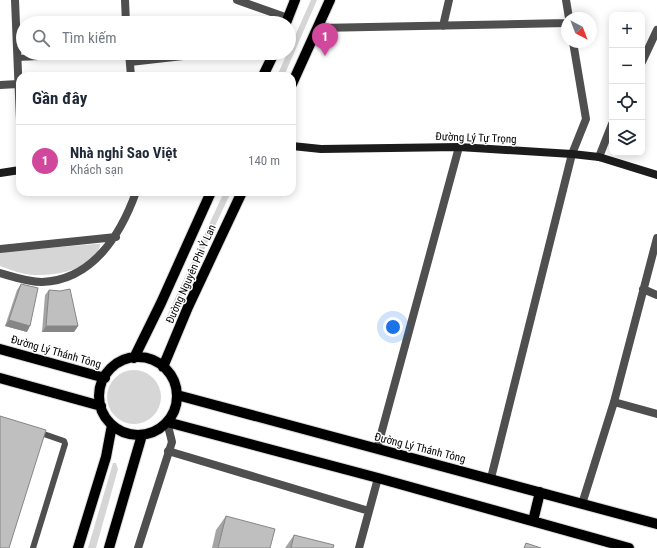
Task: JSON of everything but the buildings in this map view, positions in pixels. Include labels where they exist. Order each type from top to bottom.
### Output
[{"type":"main road","points":[[289,16],[295,0]]},
{"type":"main road","points":[[296,75],[330,0]]},
{"type":"main road","points":[[265,72],[271,60]]},
{"type":"main road","name":"Đường Lý Tự Trọng","points":[[296,146],[321,149],[459,147],[572,154],[599,157],[657,175]]},
{"type":"main road","points":[[0,172],[16,170]]},
{"type":"main road","name":"Đường Nguyên Phi Ỷ Lan","points":[[134,358],[161,303],[209,196]]},
{"type":"main road","name":"Đường Nguyên Phi Ỷ Lan","points":[[163,367],[188,307],[240,196]]},
{"type":"main road","name":"Đường Lý Thánh Tông","points":[[0,349],[105,378]]},
{"type":"main road","points":[[134,358],[151,360],[163,367],[173,378],[177,395],[174,411],[167,422],[157,430],[142,435],[127,433],[112,425],[106,418],[101,406],[100,393],[105,378],[118,364],[134,358]]},
{"type":"main road","points":[[0,378],[101,406]]},
{"type":"main road","name":"Đường Lý Thánh Tông","points":[[177,395],[377,450],[491,478],[657,524]]},
{"type":"main road","points":[[167,422],[378,478],[629,548]]},
{"type":"main road","points":[[78,548],[106,457],[112,425]]},
{"type":"main road","points":[[109,548],[142,435]]},
{"type":"main road","points":[[533,521],[540,492]]},
{"type":"street","points":[[15,0],[16,29]]},
{"type":"street","points":[[125,0],[126,16]]},
{"type":"street","points":[[237,0],[275,16]]},
{"type":"street","points":[[444,26],[449,0]]},
{"type":"street","points":[[566,0],[568,12]]},
{"type":"street","points":[[318,28],[561,23]]},
{"type":"street","points":[[645,56],[657,30]]},
{"type":"street","points":[[491,478],[572,154],[586,119],[574,48]]},
{"type":"street","points":[[17,60],[18,72]]},
{"type":"street","points":[[130,60],[131,72]]},
{"type":"street","points":[[0,85],[16,84]]},
{"type":"street","points":[[599,157],[609,132]]},
{"type":"street","points":[[377,450],[459,147]]},
{"type":"street","points":[[0,273],[41,282],[65,277],[83,269],[106,251],[116,237],[124,223],[134,196]]},
{"type":"street","points":[[0,249],[116,237]]},
{"type":"street","points":[[582,504],[614,402],[657,238]]},
{"type":"street","points":[[643,289],[657,295]]},
{"type":"street","points":[[614,402],[657,414]]},
{"type":"street","points":[[138,548],[172,442],[167,422]]},
{"type":"street","points":[[168,451],[369,511]]},
{"type":"street","points":[[358,548],[378,478]]},
{"type":"lane","points":[[130,63],[157,60]]},
{"type":"lane","points":[[30,430],[64,441],[65,444],[33,548]]},
{"type":"shaded area","points":[[311,0],[317,0],[296,48],[296,34]]},
{"type":"shaded area","points":[[284,60],[291,60],[286,72],[279,72]]},
{"type":"shaded area","points":[[222,196],[229,196],[172,318],[167,316]]},
{"type":"shaded area","points":[[100,244],[100,246],[90,261],[82,266],[62,273],[33,275],[20,273],[0,266],[0,252]]},
{"type":"shaded area","points":[[134,370],[144,372],[153,378],[159,387],[161,397],[159,407],[153,416],[144,422],[134,424],[124,422],[115,416],[109,407],[107,397],[109,387],[115,378],[124,372]]},
{"type":"shaded area","points":[[113,463],[116,463],[118,469],[96,548],[88,548]]},
{"type":"place","name":"Nhà nghỉ Sao Việt","points":[[325,56]]}]
